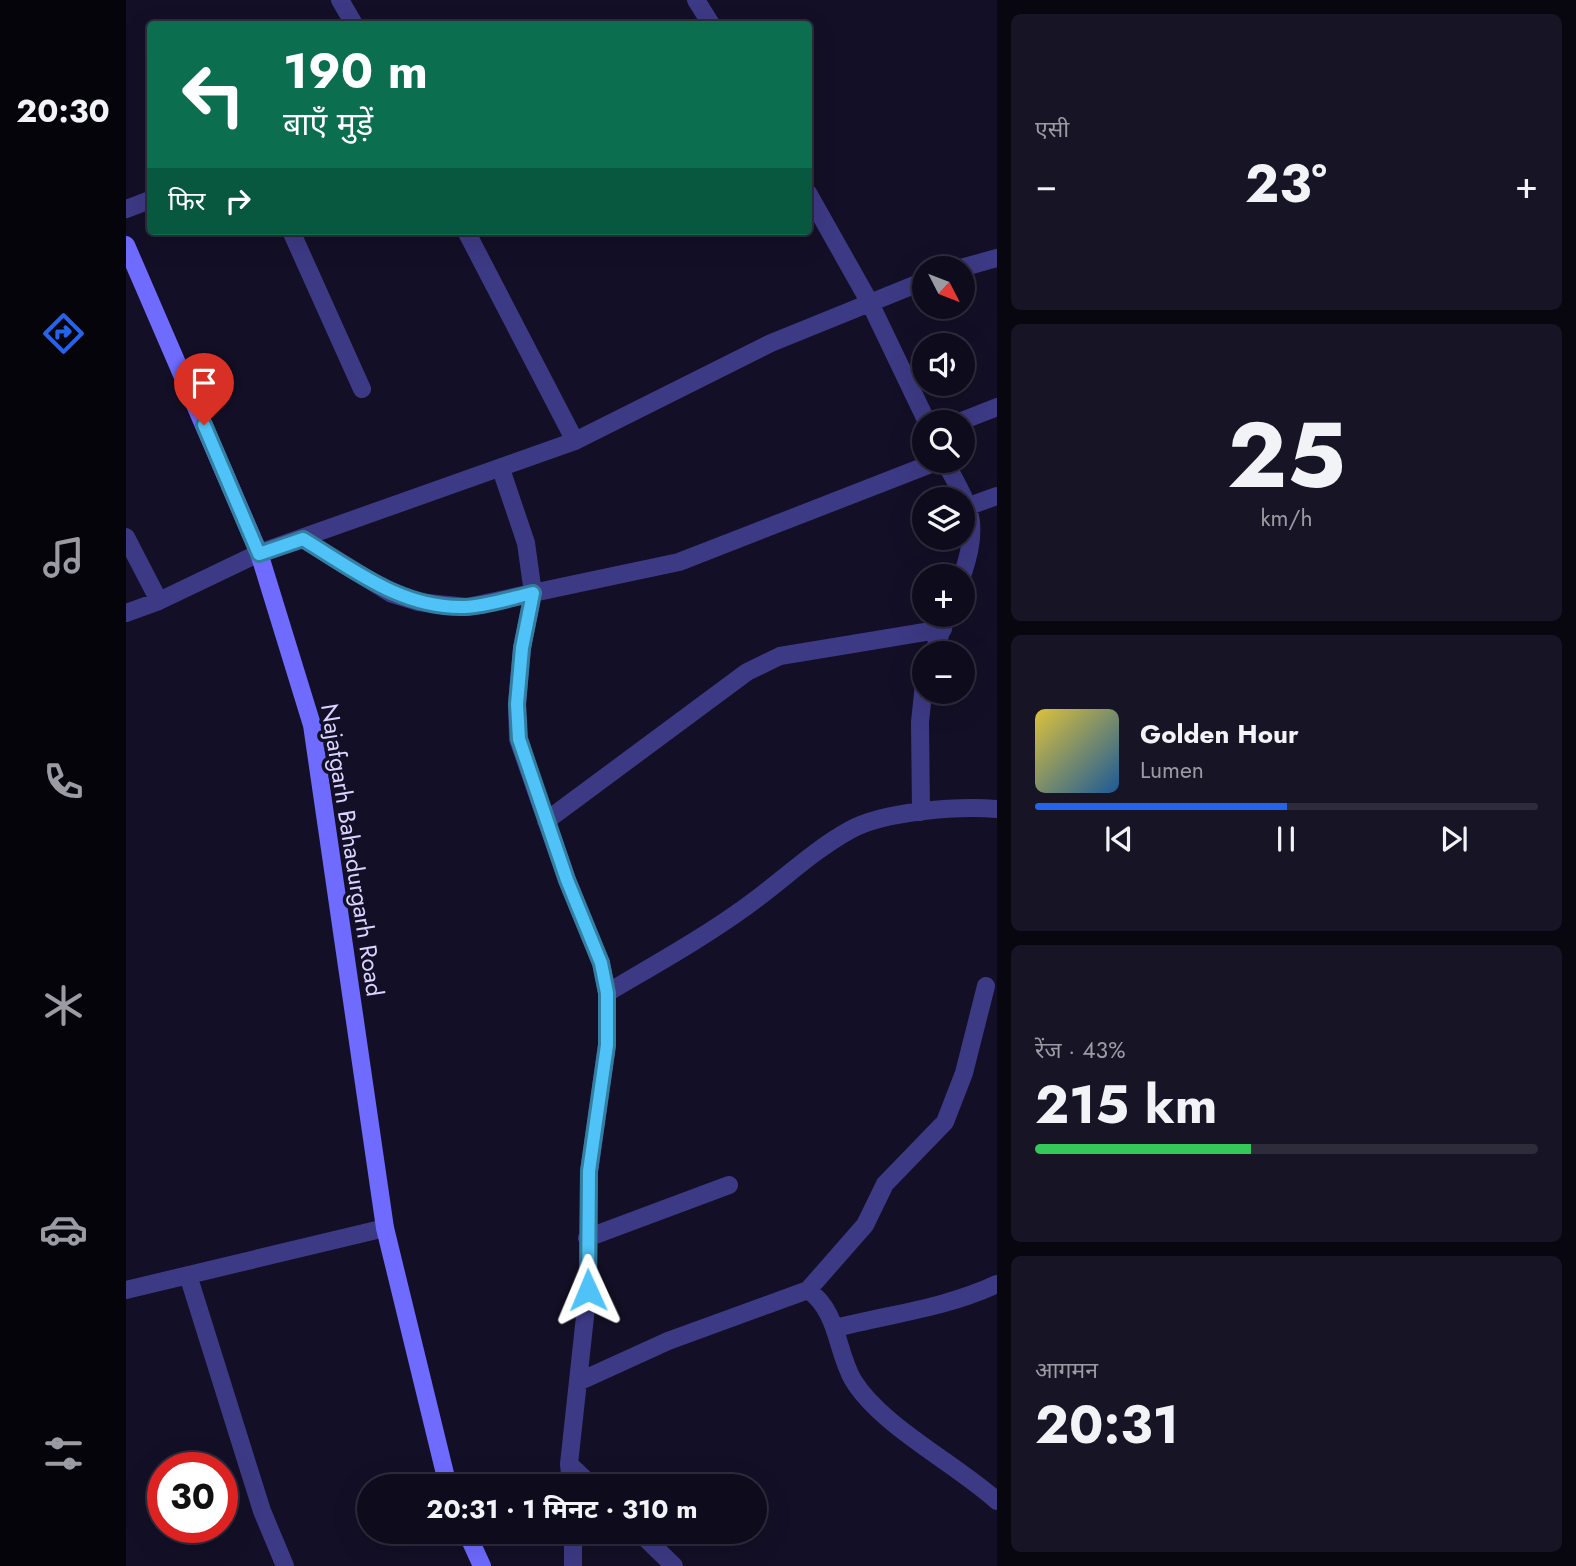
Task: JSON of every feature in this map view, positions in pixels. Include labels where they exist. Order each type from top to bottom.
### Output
[{"type":"street","points":[[340,0],[352,21]]},
{"type":"street","points":[[696,0],[709,21]]},
{"type":"street","points":[[812,200],[870,303],[921,410]]},
{"type":"street","points":[[126,209],[147,201]]},
{"type":"street","points":[[293,235],[362,389]]},
{"type":"street","points":[[468,235],[575,441]]},
{"type":"street","name":"Najafgarh Bahadurgarh Road","points":[[126,246],[259,554],[312,725],[386,1228],[445,1474]]},
{"type":"street","points":[[975,264],[997,258]]},
{"type":"street","points":[[126,613],[159,601],[259,554],[369,512],[501,469],[575,441],[771,343],[912,286]]},
{"type":"street","points":[[975,416],[997,407]]},
{"type":"street","points":[[501,469],[526,543],[533,593],[522,648],[519,739],[546,821],[601,963],[607,993],[607,1045],[590,1161],[588,1290],[569,1474]]},
{"type":"street","points":[[303,539],[392,594],[418,602],[467,607],[678,562],[912,472]]},
{"type":"street","points":[[975,504],[997,496]]},
{"type":"street","points":[[126,537],[159,601]]},
{"type":"street","points":[[546,821],[758,667],[780,656],[921,627]]},
{"type":"street","points":[[920,813],[922,704]]},
{"type":"street","points":[[607,993],[719,925],[816,852],[853,828],[956,806],[997,809]]},
{"type":"street","points":[[578,1382],[668,1341],[808,1290],[865,1225],[885,1184],[945,1122],[964,1073],[986,986]]},
{"type":"street","points":[[587,1238],[729,1185]]},
{"type":"street","points":[[126,1290],[386,1228]]},
{"type":"street","points":[[188,1275],[261,1510],[285,1566]]},
{"type":"street","points":[[836,1328],[902,1311],[952,1303],[997,1284]]},
{"type":"street","points":[[808,1290],[820,1300],[836,1328],[852,1379],[869,1401],[897,1427],[969,1476],[997,1501]]},
{"type":"street","points":[[569,1464],[579,1474]]},
{"type":"street","points":[[472,1544],[482,1566]]},
{"type":"street","points":[[573,1544],[573,1566]]},
{"type":"street","points":[[651,1544],[674,1566]]},
{"type":"route","points":[[204,425],[259,554],[303,539],[392,594],[441,606],[467,607],[533,593],[522,648],[517,704],[519,739],[567,880],[601,963],[607,993],[605,1065],[589,1171],[588,1290]]}]
